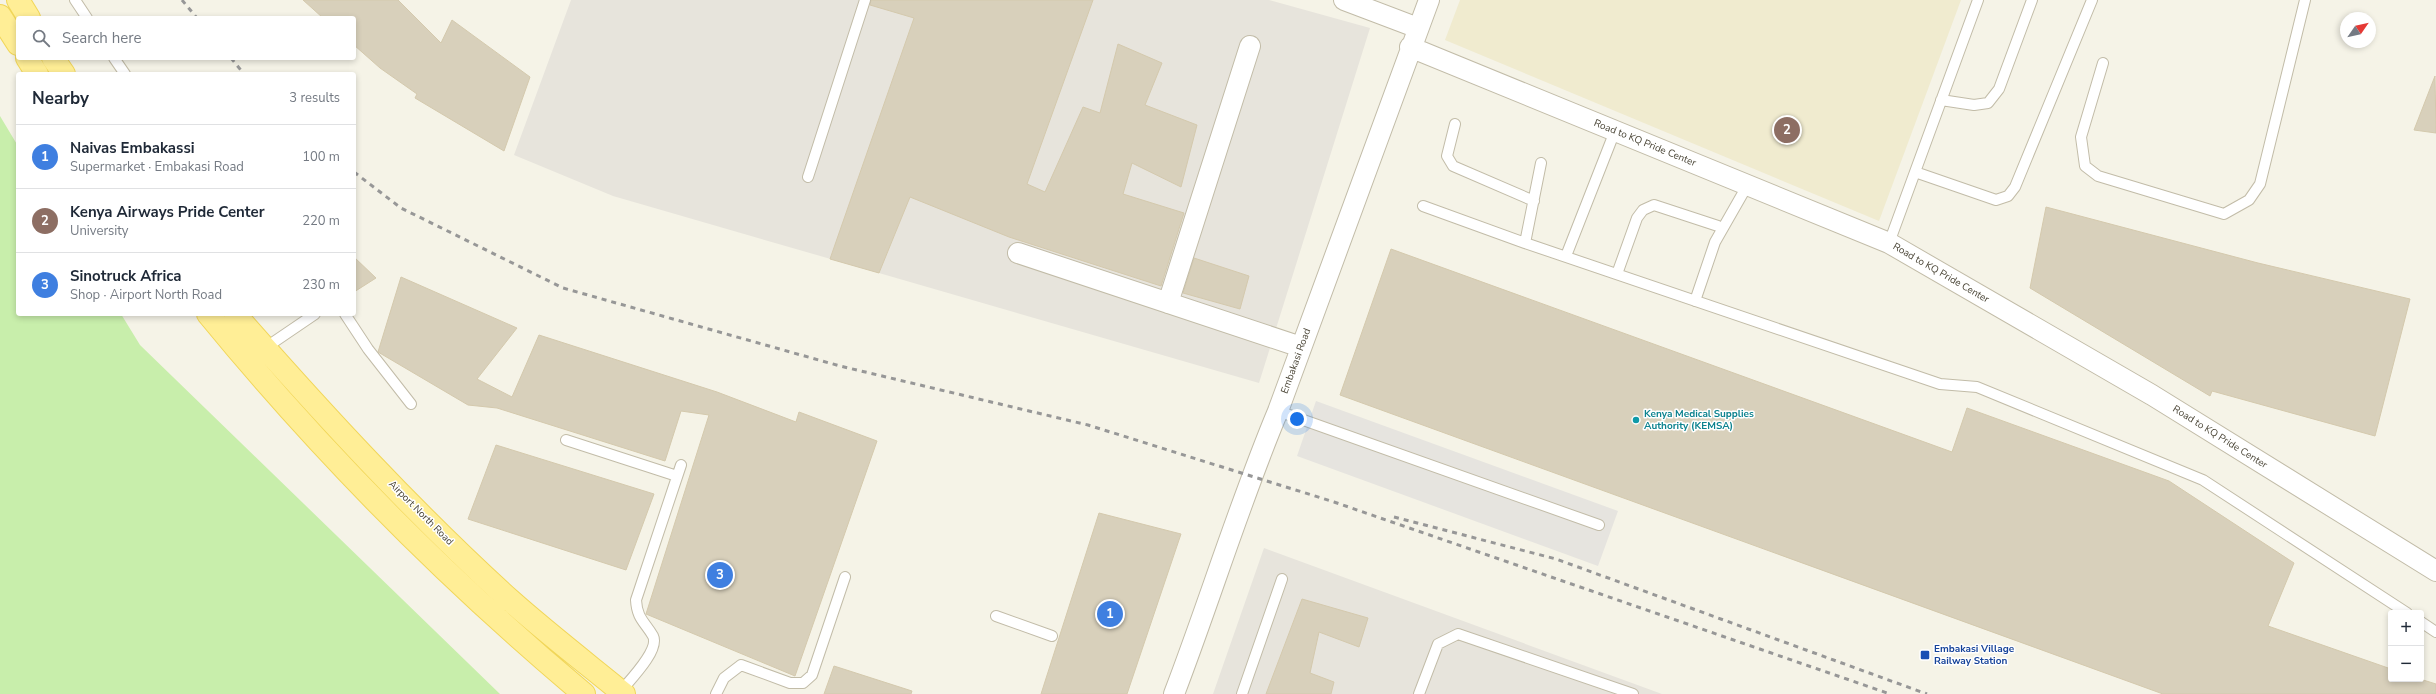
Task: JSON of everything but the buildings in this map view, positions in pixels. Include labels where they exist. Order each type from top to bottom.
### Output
[{"type":"main road","points":[[18,0],[28,16]]},
{"type":"main road","points":[[0,16],[16,41]]},
{"type":"main road","points":[[28,60],[36,72]]},
{"type":"main road","points":[[54,60],[63,72]]},
{"type":"main road","points":[[210,316],[256,373],[388,515],[508,630],[584,694]]},
{"type":"main road","name":"Airport North Road","points":[[237,316],[302,391],[427,521],[510,600],[623,693]]},
{"type":"street","points":[[1344,0],[1418,28]]},
{"type":"street","name":"Embakasi Road","points":[[1174,694],[1203,618],[1251,476],[1278,411],[1410,48],[1429,0]]},
{"type":"street","points":[[1168,303],[1250,46]]},
{"type":"street","name":"Road to KQ Pride Center","points":[[1410,48],[1889,243],[2152,395],[2436,571]]},
{"type":"street","points":[[1018,253],[1301,348]]},
{"type":"lane","points":[[75,0],[86,16]]},
{"type":"lane","points":[[808,176],[865,0]]},
{"type":"lane","points":[[1889,243],[1978,0]]},
{"type":"lane","points":[[1941,100],[1974,105],[1988,103],[1999,89],[2032,0]]},
{"type":"lane","points":[[1915,172],[1996,200],[2008,196],[2016,187],[2092,0]]},
{"type":"lane","points":[[2103,63],[2081,138],[2085,166],[2098,176],[2224,214],[2249,200],[2260,184],[2305,0]]},
{"type":"lane","points":[[115,60],[124,72]]},
{"type":"lane","points":[[1455,124],[1447,156],[1453,166],[1534,201]]},
{"type":"lane","points":[[1566,256],[1615,131]]},
{"type":"lane","points":[[1525,243],[1542,164]]},
{"type":"lane","points":[[1695,301],[1714,242],[1747,186]]},
{"type":"lane","points":[[1617,274],[1637,218],[1643,210],[1654,205],[1718,226]]},
{"type":"lane","points":[[1423,206],[1525,243],[1940,384],[1978,387],[2204,480],[2402,610]]},
{"type":"lane","points":[[265,348],[312,316]]},
{"type":"lane","points":[[346,316],[368,349],[411,404]]},
{"type":"lane","points":[[1278,411],[1599,525]]},
{"type":"lane","points":[[566,440],[677,476]]},
{"type":"lane","points":[[623,693],[654,646],[654,637],[636,612],[636,600],[681,465]]},
{"type":"lane","points":[[716,694],[724,678],[740,665],[790,683],[803,682],[812,675],[845,577]]},
{"type":"lane","points":[[1242,694],[1282,579]]},
{"type":"lane","points":[[996,616],[1052,636]]},
{"type":"lane","points":[[2424,624],[2436,632]]},
{"type":"lane","points":[[1419,694],[1438,644],[1458,634],[1633,694]]},
{"type":"shaded area","points":[[571,0],[1269,0],[1370,28],[1259,383],[613,196],[514,155]]},
{"type":"shaded area","points":[[1460,0],[1961,0],[1879,221],[1445,40]]},
{"type":"shaded area","points":[[1316,401],[1618,511],[1598,566],[1297,456]]},
{"type":"shaded area","points":[[1264,548],[1662,694],[1213,694]]},
{"type":"green space","points":[[0,116],[16,143],[16,316],[122,316],[140,345],[500,694],[0,694]]},
{"type":"railway","points":[[182,0],[195,16]]},
{"type":"railway","points":[[233,60],[242,72]]},
{"type":"railway","points":[[356,174],[401,208],[563,288],[840,366],[1088,425],[1334,502],[1890,694]]},
{"type":"railway","points":[[1394,517],[1556,559],[1927,694]]},
{"type":"place","name":"Kenya Airways Pride Center","points":[[1787,130]]},
{"type":"place","name":"Kenya Medical Supplies Authority (KEMSA)","points":[[1636,420]]},
{"type":"place","name":"Sinotruck Africa","points":[[720,575]]},
{"type":"place","name":"Naivas Embakassi","points":[[1110,614]]},
{"type":"place","name":"Embakasi Village Railway Station","points":[[1925,655]]}]
